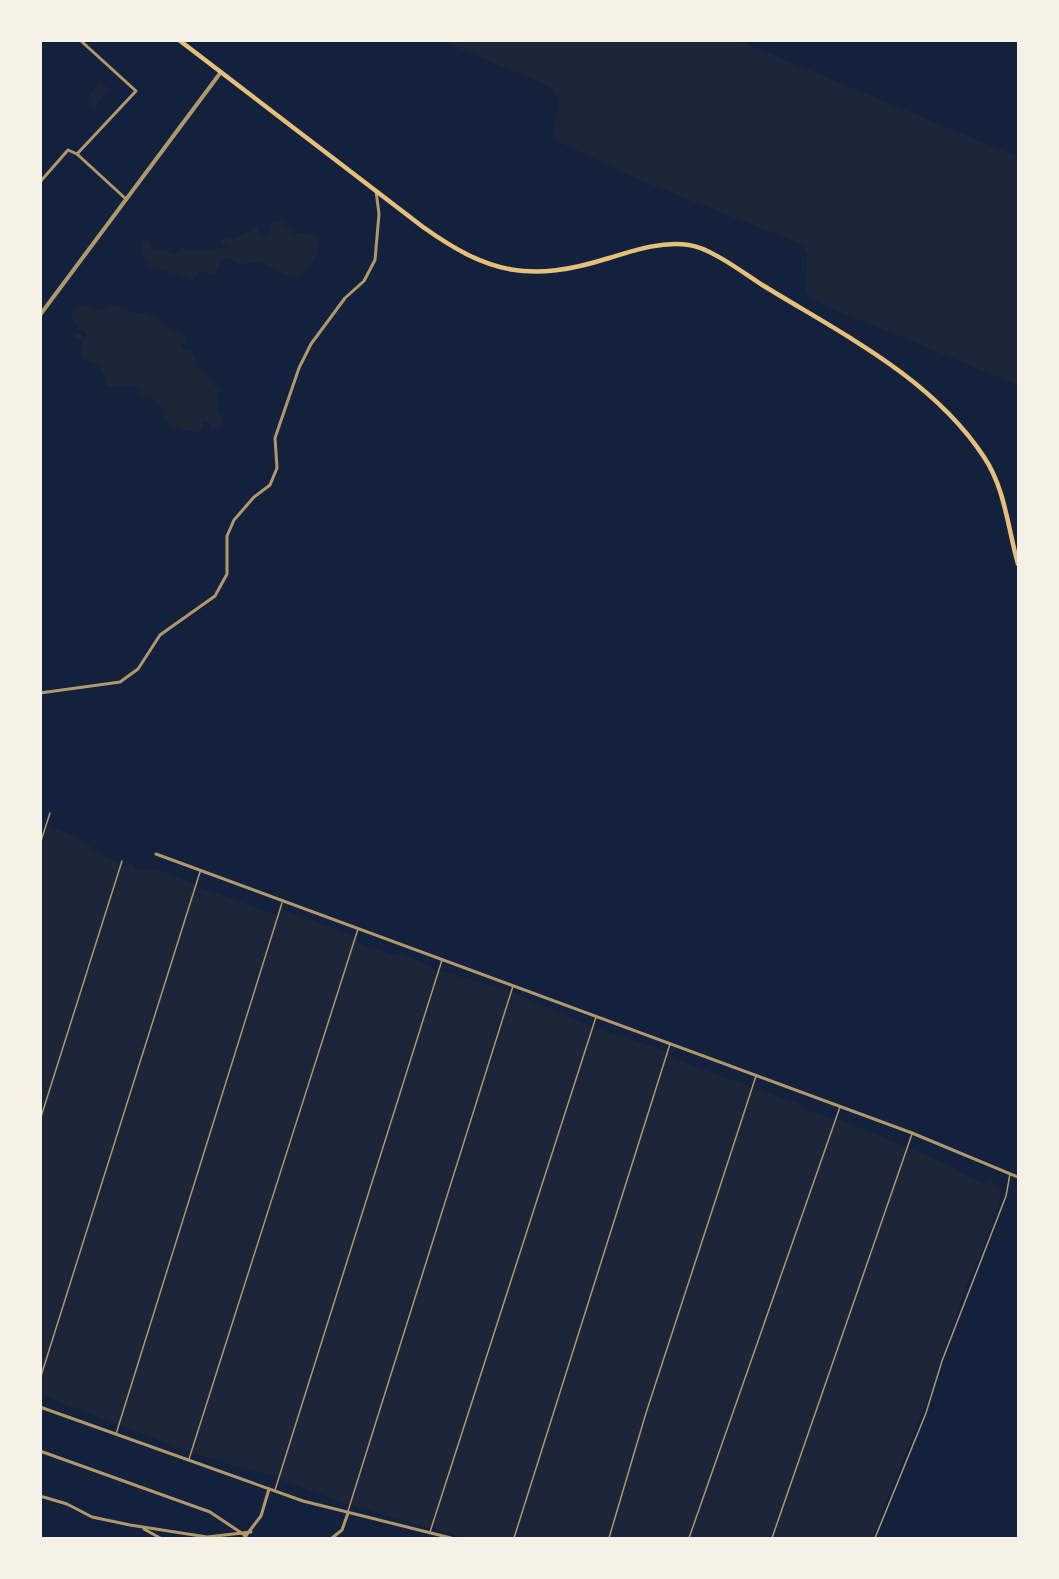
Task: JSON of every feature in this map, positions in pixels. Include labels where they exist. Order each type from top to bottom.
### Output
[{"type":"main road","points":[[179,40],[456,250],[495,267],[529,271],[583,265],[637,249],[673,244],[698,247],[736,268],[893,366],[952,419],[989,466],[1000,493],[1018,564]]},
{"type":"street","points":[[77,154],[136,91],[80,40]]},
{"type":"street","points":[[40,315],[220,72]]},
{"type":"street","points":[[40,182],[68,150],[77,154],[126,199]]},
{"type":"street","points":[[40,693],[120,682],[138,669],[160,635],[215,596],[227,574],[227,536],[234,520],[254,497],[270,485],[277,468],[275,438],[299,368],[311,344],[345,298],[364,281],[375,260],[379,214],[376,191]]},
{"type":"street","points":[[156,854],[912,1133],[1018,1177]]},
{"type":"street","points":[[40,1407],[275,1491],[451,1539]]},
{"type":"street","points":[[40,1451],[210,1512],[245,1537],[261,1516],[269,1489]]},
{"type":"street","points":[[40,1496],[67,1504],[92,1517],[140,1526],[207,1537],[251,1532]]},
{"type":"street","points":[[332,1539],[342,1530],[348,1512]]},
{"type":"street","points":[[140,1526],[160,1539]]},
{"type":"street","points":[[428,1539],[429,1532]]},
{"type":"lane","points":[[40,844],[50,813]]},
{"type":"lane","points":[[40,1120],[122,861]]},
{"type":"lane","points":[[40,1379],[200,872]]},
{"type":"lane","points":[[115,1434],[283,901]]},
{"type":"lane","points":[[189,1460],[358,929]]},
{"type":"lane","points":[[275,1491],[442,959]]},
{"type":"lane","points":[[348,1512],[513,985]]},
{"type":"lane","points":[[429,1532],[596,1016]]},
{"type":"lane","points":[[514,1539],[670,1044]]},
{"type":"lane","points":[[609,1539],[646,1413],[756,1075]]},
{"type":"lane","points":[[689,1539],[840,1107]]},
{"type":"lane","points":[[772,1539],[912,1133]]},
{"type":"lane","points":[[875,1539],[926,1413],[942,1361],[1005,1196],[1010,1173]]},
{"type":"shaded area","points":[[442,41],[739,41],[1018,157],[1018,385],[831,308],[806,293],[807,254],[803,245],[628,175],[561,143],[554,135],[558,100],[553,88]]},
{"type":"shaded area","points":[[100,82],[109,89],[95,107],[86,100]]},
{"type":"shaded area","points":[[280,221],[293,234],[308,233],[316,238],[318,245],[313,260],[305,270],[293,277],[261,263],[241,264],[220,258],[221,264],[216,273],[211,275],[200,271],[191,281],[177,274],[149,267],[147,260],[142,257],[143,241],[150,240],[151,248],[166,250],[174,255],[183,248],[194,251],[212,250],[229,246],[221,243],[222,238],[234,239],[256,227],[262,238],[269,233],[271,223]]},
{"type":"shaded area","points":[[81,304],[92,307],[92,310],[104,309],[110,304],[119,306],[121,311],[147,314],[185,337],[186,341],[180,348],[194,351],[191,355],[196,360],[197,367],[209,375],[208,379],[220,391],[216,407],[223,419],[218,428],[212,430],[208,422],[202,421],[203,428],[196,432],[182,430],[164,421],[164,410],[148,396],[141,398],[139,393],[142,389],[107,385],[107,380],[100,368],[84,360],[81,354],[82,341],[73,337],[78,333],[86,339],[86,333],[78,329],[71,315]]},
{"type":"shaded area","points":[[41,823],[77,837],[104,857],[119,863],[121,867],[132,864],[134,868],[163,871],[199,887],[274,914],[282,909],[356,937],[361,945],[398,956],[400,953],[442,971],[512,992],[594,1028],[668,1052],[674,1059],[800,1104],[800,1107],[831,1119],[838,1119],[955,1167],[954,1170],[986,1185],[989,1181],[1002,1188],[990,1231],[964,1292],[931,1390],[872,1538],[464,1538],[350,1505],[269,1475],[195,1454],[41,1395]]}]
